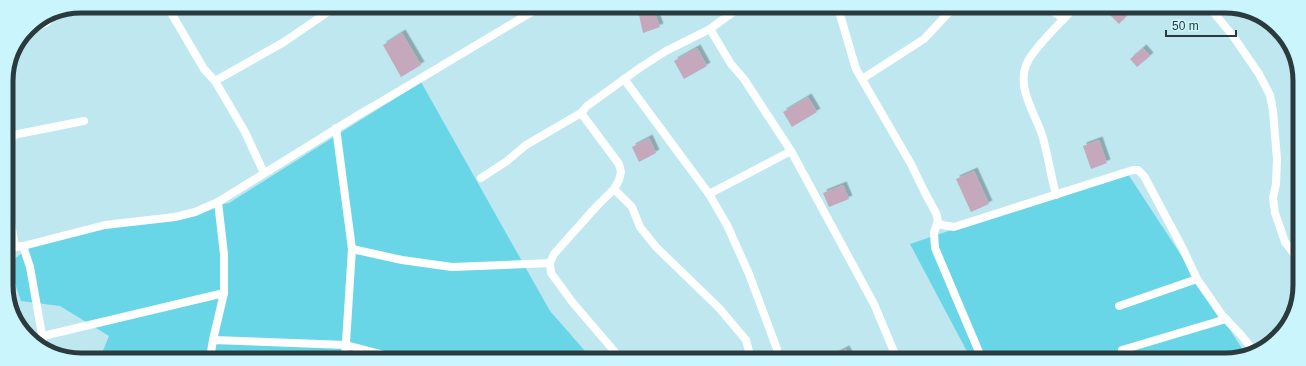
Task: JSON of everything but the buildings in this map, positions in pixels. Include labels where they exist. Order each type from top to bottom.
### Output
[{"type":"street","points":[[171,13],[204,69],[215,81],[244,132],[264,173]]},
{"type":"street","points":[[215,81],[284,42],[325,13]]},
{"type":"street","points":[[15,247],[105,225],[195,212],[218,202],[291,158],[336,128],[530,13]]},
{"type":"street","points":[[481,178],[526,146],[581,113],[587,106],[624,79],[666,51],[710,29],[732,13]]},
{"type":"street","points":[[839,13],[856,69],[911,164],[936,212],[937,224],[934,232],[935,248],[979,353]]},
{"type":"street","points":[[862,79],[924,39],[948,13]]},
{"type":"street","points":[[1055,13],[1064,19]]},
{"type":"street","points":[[1056,195],[1042,136],[1027,101],[1024,81],[1025,71],[1029,60],[1069,13]]},
{"type":"street","points":[[1214,13],[1233,36],[1259,74],[1270,95],[1273,111],[1277,158],[1276,184],[1273,198],[1275,213],[1285,242],[1293,252]]},
{"type":"street","points":[[710,29],[731,64],[744,79],[791,151],[874,304],[894,353]]},
{"type":"street","points":[[624,79],[709,194],[727,225],[749,274],[777,349]]},
{"type":"street","points":[[581,113],[619,164],[621,172],[614,189],[554,254],[550,262],[551,273],[573,303],[616,353]]},
{"type":"street","points":[[13,136],[84,121]]},
{"type":"street","points":[[336,128],[352,249],[345,353]]},
{"type":"street","points":[[709,194],[791,151]]},
{"type":"street","points":[[937,224],[954,227],[1133,170],[1141,172],[1198,279],[1226,319],[1251,348]]},
{"type":"street","points":[[614,189],[632,207],[640,227],[656,247],[719,308],[746,340],[749,353]]},
{"type":"street","points":[[211,353],[224,293],[224,254],[218,202]]},
{"type":"street","points":[[13,235],[15,247],[30,267],[44,342]]},
{"type":"street","points":[[352,249],[402,260],[452,267],[550,262]]},
{"type":"street","points":[[1119,306],[1198,279]]},
{"type":"street","points":[[43,336],[224,293]]},
{"type":"street","points":[[1122,350],[1226,319]]},
{"type":"street","points":[[213,340],[346,346],[375,353]]},
{"type":"shaded area","points":[[421,82],[550,311],[587,353],[102,353],[109,336],[60,306],[21,301],[13,278],[13,260],[40,241],[229,203]]},
{"type":"shaded area","points":[[1126,171],[1243,350],[1229,353],[968,353],[910,244]]}]
